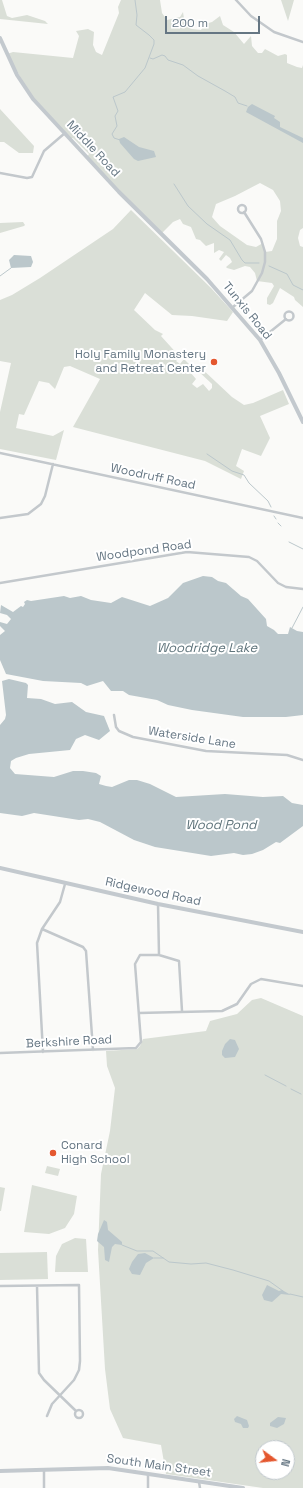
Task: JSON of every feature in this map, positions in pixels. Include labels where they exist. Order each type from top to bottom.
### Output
[{"type":"main road","name":"Middle Road","points":[[0,38],[25,89],[119,192],[189,261]]},
{"type":"main road","name":"Tunxis Road","points":[[189,261],[233,307],[260,340],[280,374],[303,422]]},
{"type":"main road","name":"Ridgewood Road","points":[[0,868],[158,904],[303,932]]},
{"type":"main road","name":"South Main Street","points":[[0,1471],[44,1471],[108,1468],[243,1488]]},
{"type":"street","points":[[236,0],[251,16],[274,32],[303,42]]},
{"type":"street","points":[[0,173],[31,178],[35,174],[44,151],[65,133]]},
{"type":"street","points":[[233,307],[252,291],[262,273],[265,262],[265,252],[261,239],[244,212]]},
{"type":"street","points":[[260,340],[286,319]]},
{"type":"street","name":"Woodruff Road","points":[[0,452],[303,518]]},
{"type":"street","points":[[0,518],[28,514],[41,504],[45,496],[53,464]]},
{"type":"street","name":"Woodpond Road","points":[[0,583],[187,552],[249,557],[257,561],[278,584],[303,589]]},
{"type":"street","name":"Waterside Lane","points":[[114,715],[116,727],[119,731],[133,737],[206,751],[287,755],[303,760]]},
{"type":"street","points":[[42,1052],[37,948],[42,929],[60,902],[65,884]]},
{"type":"street","points":[[158,904],[159,955]]},
{"type":"street","points":[[42,929],[83,947],[86,950],[93,1050]]},
{"type":"street","points":[[182,1011],[180,961],[159,955],[140,955],[135,964],[139,1013],[222,1011],[229,1009],[242,998],[251,984],[261,979],[303,986]]},
{"type":"street","name":"Berkshire Road","points":[[0,1053],[136,1048],[141,1042],[139,1013]]},
{"type":"street","points":[[0,1286],[79,1285],[80,1366],[74,1380],[52,1404],[47,1416]]},
{"type":"street","points":[[37,1286],[38,1370],[44,1380],[76,1411]]},
{"type":"street","points":[[44,1471],[44,1488]]},
{"type":"street","points":[[148,1474],[148,1488]]},
{"type":"street","points":[[199,1482],[200,1488]]},
{"type":"shaded area","points":[[0,0],[2,0],[7,16],[12,18],[27,15],[45,21],[48,24],[0,19]]},
{"type":"shaded area","points":[[121,0],[160,0],[162,13],[167,20],[180,17],[183,12],[185,25],[192,29],[201,30],[205,24],[212,22],[220,16],[223,25],[234,32],[244,44],[251,36],[252,46],[258,53],[262,53],[265,49],[278,56],[285,54],[287,55],[287,63],[302,68],[303,65],[303,228],[300,230],[298,238],[300,246],[303,247],[303,307],[295,300],[294,297],[280,288],[273,303],[270,305],[267,304],[267,298],[274,286],[272,283],[257,281],[255,273],[250,267],[245,266],[234,270],[227,268],[226,267],[232,262],[230,258],[226,255],[221,261],[219,259],[224,252],[219,250],[214,253],[214,243],[206,246],[200,240],[196,239],[191,227],[183,224],[180,219],[173,222],[161,234],[87,157],[89,154],[73,138],[70,139],[33,99],[7,54],[13,52],[73,58],[79,36],[76,31],[88,29],[94,32],[93,45],[96,52],[102,55],[119,13],[118,7]],"holes":[[[260,183],[273,190],[280,201],[281,211],[277,221],[277,239],[272,251],[265,252],[263,243],[256,247],[247,245],[220,226],[212,217],[216,204]]]},
{"type":"shaded area","points":[[281,0],[294,0],[288,21]]},
{"type":"shaded area","points":[[0,109],[34,146],[33,153],[19,153],[4,142],[0,142]]},
{"type":"shaded area","points":[[131,210],[211,288],[233,312],[227,321],[172,315],[145,293],[134,310],[155,330],[163,334],[161,336],[180,357],[176,361],[180,364],[184,359],[193,368],[190,372],[196,379],[192,384],[197,388],[203,384],[209,391],[212,388],[212,384],[197,370],[200,367],[232,397],[244,405],[253,403],[283,390],[289,404],[260,416],[270,438],[261,456],[242,449],[236,466],[244,471],[241,479],[205,461],[73,427],[100,379],[70,366],[64,367],[55,389],[49,383],[39,381],[24,415],[19,414],[16,428],[53,436],[64,430],[56,460],[0,449],[0,412],[11,363],[0,361],[0,300],[12,295],[40,278],[113,229]]},
{"type":"shaded area","points":[[23,222],[25,225],[24,226],[0,233],[0,223]]},
{"type":"shaded area","points":[[261,998],[303,1016],[303,1488],[263,1488],[166,1474],[161,1445],[123,1438],[110,1409],[105,1369],[98,1250],[101,1174],[110,1131],[115,1088],[107,1066],[106,1051],[137,1049],[143,1039],[206,1031],[210,1021],[237,1014],[252,1000]]},
{"type":"shaded area","points":[[47,1166],[60,1169],[58,1176],[45,1173]]},
{"type":"shaded area","points":[[32,1185],[77,1196],[74,1214],[65,1228],[49,1234],[24,1232]]},
{"type":"shaded area","points":[[0,1187],[5,1188],[1,1211],[0,1211]]},
{"type":"shaded area","points":[[75,1238],[86,1239],[88,1272],[55,1272],[56,1256],[62,1244]]},
{"type":"shaded area","points":[[47,1252],[48,1279],[0,1280],[0,1253]]},
{"type":"water","points":[[252,104],[275,116],[274,118],[280,122],[280,127],[303,138],[303,143],[246,112],[248,107]]},
{"type":"water","points":[[124,137],[139,147],[154,151],[156,157],[138,161],[134,159],[120,143],[119,139]]},
{"type":"water","points":[[14,255],[31,256],[33,262],[31,267],[11,268],[9,260]]},
{"type":"water","name":"Woodridge Lake","points":[[203,576],[212,577],[218,581],[226,583],[241,596],[248,599],[266,619],[267,626],[278,634],[288,634],[290,627],[297,631],[303,632],[303,715],[286,717],[243,717],[192,710],[168,705],[157,700],[129,695],[123,691],[111,691],[103,681],[87,686],[81,683],[43,681],[6,674],[0,660],[0,635],[5,631],[0,626],[0,622],[7,624],[11,619],[7,615],[0,613],[1,605],[13,612],[21,606],[23,607],[25,604],[24,602],[27,600],[31,601],[64,596],[70,598],[81,596],[91,600],[111,603],[122,597],[150,606],[168,598],[183,583]]},
{"type":"water","name":"Wood Pond","points":[[9,679],[26,683],[28,685],[27,698],[41,699],[55,704],[72,702],[86,712],[104,716],[110,731],[99,740],[85,735],[76,739],[70,750],[29,754],[16,758],[11,761],[10,768],[15,774],[54,777],[73,771],[83,771],[96,773],[101,776],[99,784],[106,786],[112,787],[129,780],[137,780],[150,784],[176,797],[225,794],[263,797],[283,796],[292,803],[303,805],[303,826],[280,843],[276,842],[263,850],[252,854],[243,855],[234,853],[211,856],[155,847],[134,840],[100,822],[88,819],[79,820],[34,813],[22,816],[0,813],[0,725],[5,719],[6,715],[2,681]]},
{"type":"water","points":[[230,1039],[235,1040],[239,1049],[235,1057],[225,1058],[222,1055],[222,1051],[225,1044]]},
{"type":"water","points":[[104,1220],[107,1222],[108,1230],[122,1242],[122,1245],[115,1244],[112,1247],[109,1262],[105,1260],[104,1247],[97,1241],[98,1234]]},
{"type":"water","points":[[145,1253],[154,1258],[146,1263],[140,1275],[132,1274],[129,1269],[132,1262],[138,1254]]},
{"type":"water","points":[[267,1285],[291,1295],[281,1294],[272,1302],[264,1300],[262,1295]]},
{"type":"water","points":[[237,1416],[247,1420],[249,1426],[248,1428],[243,1428],[241,1424],[235,1422],[234,1419]]},
{"type":"water","points":[[278,1417],[286,1418],[284,1424],[277,1428],[270,1426],[270,1423]]},
{"type":"waterway","points":[[120,140],[114,138],[112,134],[117,126],[115,116],[118,111],[113,97],[125,92],[145,68],[154,44],[154,40],[136,25],[137,15],[135,0]]},
{"type":"waterway","points":[[150,58],[153,59],[162,55],[165,56],[168,60],[183,65],[198,76],[235,97],[238,103],[247,106]]},
{"type":"waterway","points":[[174,184],[188,206],[207,224],[230,240],[245,263],[259,263]]},
{"type":"waterway","points":[[269,266],[287,274],[293,285],[303,290]]},
{"type":"waterway","points":[[0,276],[11,268]]},
{"type":"waterway","points":[[207,454],[232,471],[244,475],[249,483],[268,501],[271,507]]},
{"type":"waterway","points":[[278,523],[281,526]]},
{"type":"waterway","points":[[289,542],[303,549]]},
{"type":"waterway","points":[[292,628],[303,607]]},
{"type":"waterway","points":[[265,1075],[286,1086]]},
{"type":"waterway","points":[[291,1089],[301,1094]]},
{"type":"waterway","points":[[122,1245],[137,1251],[153,1251],[169,1262],[191,1264],[206,1263],[233,1270],[269,1281],[283,1291]]},
{"type":"waterway","points":[[154,1258],[163,1258]]},
{"type":"waterway","points":[[290,1294],[303,1297]]},
{"type":"place","name":"Holy Family Monastery and Retreat Center","points":[[214,362]]},
{"type":"place","name":"Conard High School","points":[[53,1153]]}]
